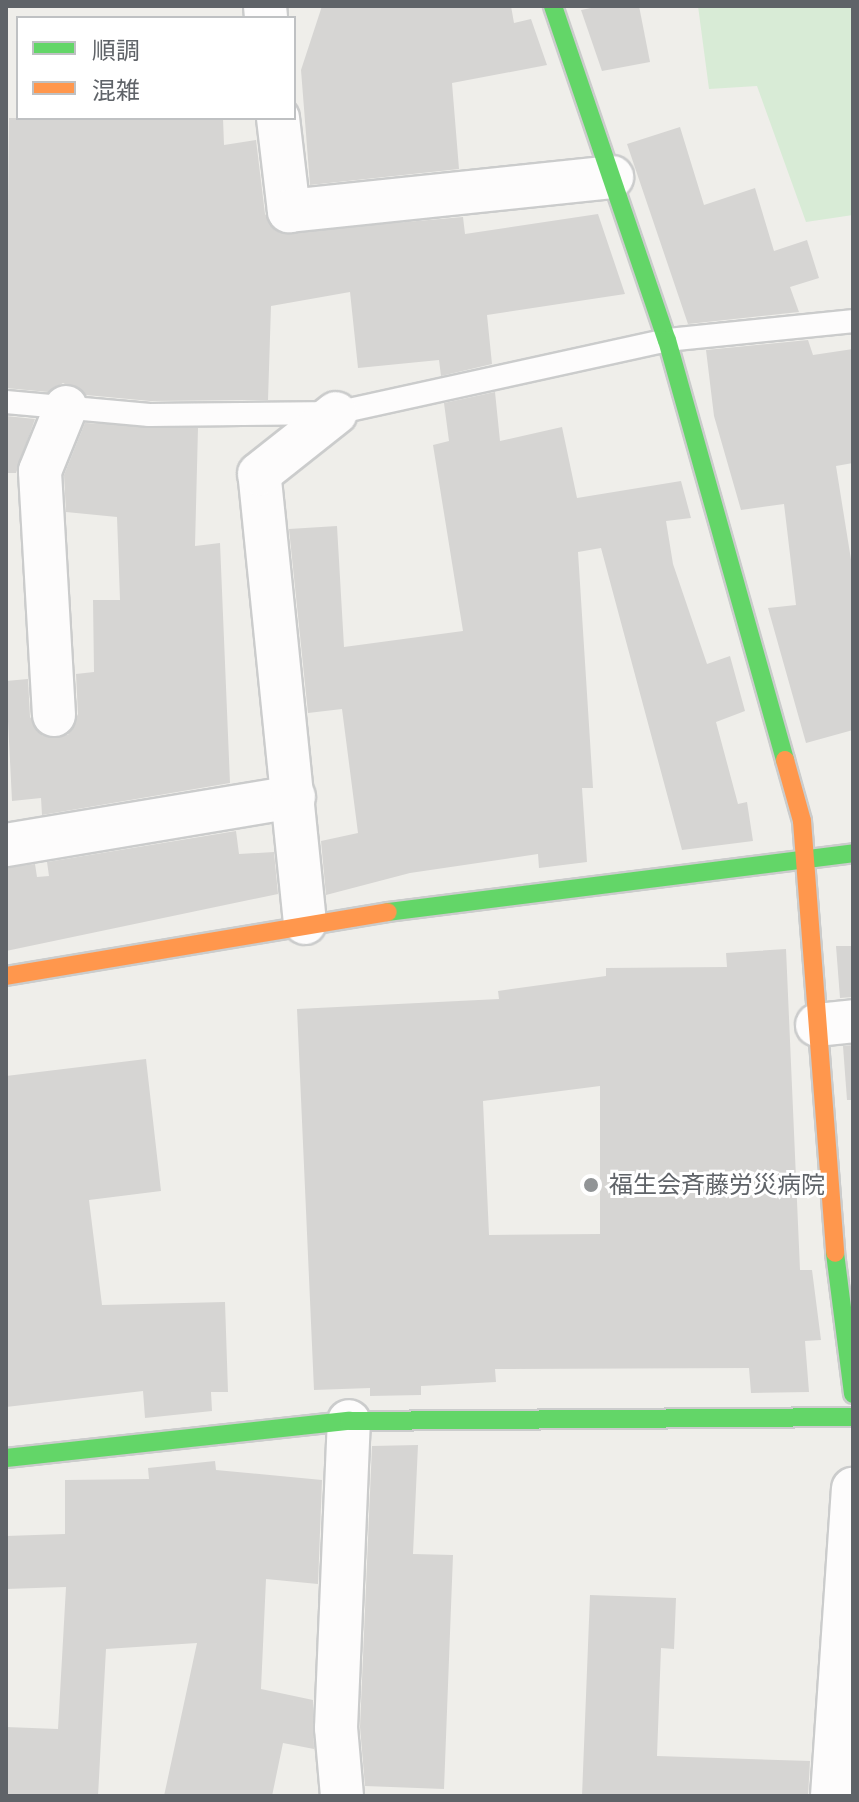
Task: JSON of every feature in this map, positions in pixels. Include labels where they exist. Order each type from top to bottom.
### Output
[{"type":"street","points":[[553,6],[667,340],[802,821],[835,1023],[842,1226],[853,1394]]},
{"type":"street","points":[[278,120],[289,211],[612,177]]},
{"type":"street","points":[[54,715],[40,471],[66,407]]},
{"type":"street","points":[[305,923],[259,474],[336,413]]},
{"type":"street","points":[[6,845],[294,797]]},
{"type":"street","points":[[6,976],[305,923],[807,864],[853,853]]},
{"type":"street","points":[[6,1458],[349,1421],[853,1417]]},
{"type":"street","points":[[342,1796],[336,1728],[349,1421]]},
{"type":"street","points":[[832,1796],[853,1489]]},
{"type":"lane","points":[[6,402],[149,415],[336,413],[667,340],[853,321]]},
{"type":"green space","points":[[698,6],[853,6],[853,215],[806,222],[757,86],[709,89]]},
{"type":"building","points":[[322,6],[511,6],[514,23],[531,19],[547,65],[452,83],[459,169],[310,185],[301,70]]},
{"type":"building","points":[[601,6],[639,6],[650,62],[602,71],[581,10]]},
{"type":"building","points":[[9,118],[223,120],[224,145],[256,140],[265,214],[280,233],[463,217],[465,234],[598,214],[625,294],[487,315],[492,364],[441,376],[439,360],[358,368],[350,292],[271,306],[268,400],[150,401],[86,395],[63,383],[48,392],[6,388]]},
{"type":"building","points":[[680,127],[704,205],[755,188],[774,251],[807,240],[819,278],[790,287],[799,312],[688,324],[627,144]]},
{"type":"building","points":[[808,340],[813,355],[853,349],[853,463],[836,466],[853,572],[853,730],[806,743],[768,608],[796,605],[784,504],[741,510],[714,416],[706,350]]},
{"type":"building","points":[[495,392],[500,441],[562,427],[577,498],[681,481],[691,518],[666,521],[673,564],[707,664],[730,656],[745,711],[716,722],[738,804],[747,802],[753,841],[682,850],[601,548],[578,552],[593,788],[582,788],[587,862],[539,868],[538,854],[410,873],[326,895],[321,841],[358,833],[342,709],[308,713],[289,529],[337,526],[344,647],[463,631],[433,445],[449,441],[444,403]]},
{"type":"building","points":[[6,416],[35,419],[16,473],[6,473]]},
{"type":"building","points":[[85,423],[198,428],[195,546],[220,543],[230,783],[42,815],[41,798],[12,801],[6,681],[28,679],[30,717],[43,736],[68,735],[78,714],[76,674],[94,672],[93,600],[120,600],[117,517],[66,512],[64,475]]},
{"type":"building","points":[[236,831],[239,854],[274,852],[278,894],[6,951],[6,868],[35,864],[37,877],[49,876],[47,862]]},
{"type":"building","points":[[836,946],[853,946],[853,997],[840,998]]},
{"type":"building","points":[[786,949],[800,1270],[812,1270],[821,1340],[805,1341],[809,1392],[751,1393],[749,1368],[495,1369],[496,1382],[421,1386],[421,1395],[370,1396],[370,1388],[314,1390],[297,1009],[499,999],[498,991],[606,976],[606,968],[727,967],[726,953]],"holes":[[[600,1086],[600,1234],[489,1235],[483,1101]]]},
{"type":"building","points":[[853,1045],[853,1100],[847,1100],[843,1046]]},
{"type":"building","points":[[146,1059],[161,1191],[89,1200],[102,1305],[225,1302],[228,1392],[211,1392],[212,1411],[145,1418],[143,1391],[6,1407],[6,1076]]},
{"type":"building","points":[[418,1445],[413,1554],[453,1555],[444,1789],[365,1786],[360,1727],[372,1446]]},
{"type":"building","points":[[215,1461],[216,1470],[322,1480],[318,1584],[266,1579],[261,1689],[313,1700],[314,1749],[283,1743],[272,1796],[164,1796],[197,1643],[106,1649],[98,1796],[6,1796],[6,1727],[58,1729],[66,1587],[6,1589],[6,1536],[65,1534],[65,1480],[149,1479],[148,1468]]},
{"type":"building","points":[[590,1595],[676,1598],[674,1649],[661,1648],[657,1756],[810,1761],[808,1796],[582,1796]]},
{"type":"traffic: fast","points":[[553,6],[667,340],[785,760]]},
{"type":"traffic: fast","points":[[388,912],[853,853]]},
{"type":"traffic: fast","points":[[835,1253],[853,1394]]},
{"type":"traffic: fast","points":[[6,1458],[349,1421],[853,1417]]},
{"type":"traffic: slow","points":[[785,760],[802,821],[835,1253]]},
{"type":"traffic: slow","points":[[6,976],[388,912]]},
{"type":"place","name":"福生会斉藤労災病院","points":[[591,1185]]}]
